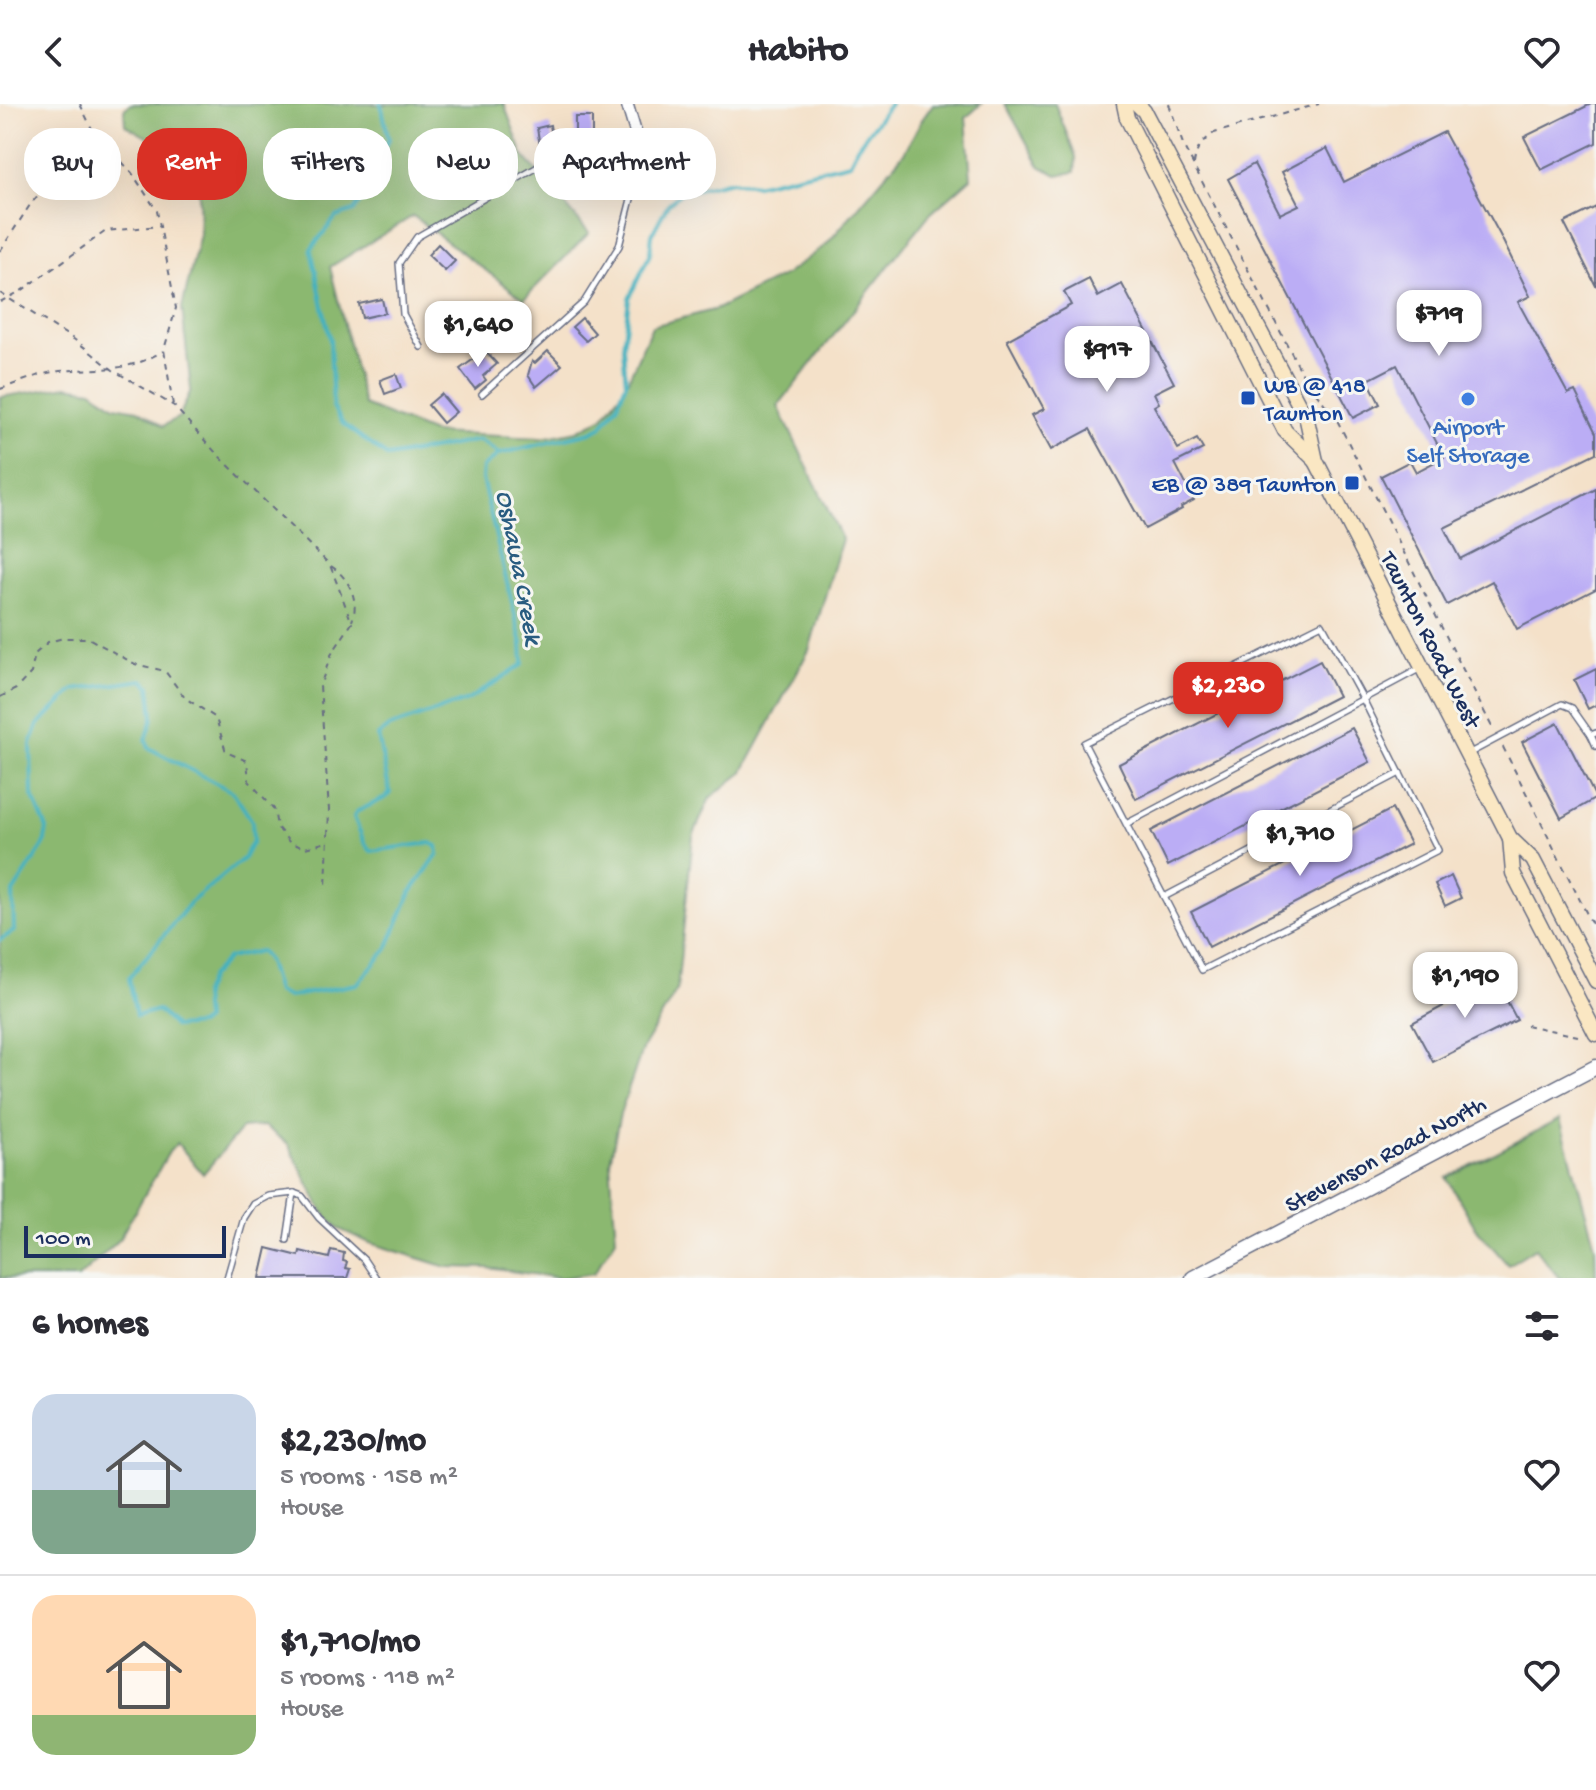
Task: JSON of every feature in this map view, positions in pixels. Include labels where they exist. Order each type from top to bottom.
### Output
[{"type":"main road","name":"Taunton Road West","points":[[1124,104],[1127,118],[1285,431],[1316,461]]},
{"type":"main road","name":"Taunton Road West","points":[[1137,104],[1152,125],[1307,420],[1316,461],[1510,838],[1533,860],[1596,981]]},
{"type":"main road","name":"Taunton Road West","points":[[1510,838],[1513,873],[1596,1034]]},
{"type":"street","points":[[627,104],[634,128]]},
{"type":"street","name":"Stevenson Road North","points":[[1193,1278],[1596,1067]]},
{"type":"lane","points":[[421,347],[403,314],[399,263],[417,237],[534,169]]},
{"type":"lane","points":[[482,394],[584,302],[619,246],[631,200]]},
{"type":"lane","points":[[1322,624],[1400,773],[1438,850],[1202,970],[1084,743],[1322,624]]},
{"type":"lane","points":[[1126,824],[1422,668]]},
{"type":"lane","points":[[1467,754],[1562,704],[1572,708],[1593,734],[1596,746]]},
{"type":"lane","points":[[1164,897],[1400,773]]},
{"type":"lane","points":[[287,1240],[294,1193]]},
{"type":"lane","points":[[227,1278],[244,1218],[253,1204],[268,1196],[294,1193],[302,1196],[319,1218],[364,1260],[376,1278]]},
{"type":"path","points":[[80,104],[92,128]]},
{"type":"path","points":[[1169,104],[1184,147],[1303,375],[1338,422],[1596,932]]},
{"type":"path","points":[[1194,165],[1195,151],[1214,133],[1319,104]]},
{"type":"path","points":[[121,161],[157,211],[176,308],[164,350],[174,406]]},
{"type":"path","points":[[0,251],[34,200]]},
{"type":"path","points":[[0,302],[106,231],[160,226]]},
{"type":"path","points":[[0,293],[10,296],[75,340],[113,370],[174,406],[216,453],[330,565],[341,572],[357,610],[331,655],[320,686],[329,810],[326,888]]},
{"type":"path","points":[[0,389],[57,371],[113,370],[145,362],[164,350]]},
{"type":"path","points":[[330,565],[352,623]]},
{"type":"path","points":[[0,697],[16,689],[31,673],[35,654],[48,642],[64,638],[88,638],[135,664],[165,671],[185,698],[216,718],[226,752],[247,761],[249,781],[274,809],[277,827],[290,843],[305,848],[328,841]]},
{"type":"path","points":[[1526,1025],[1578,1036]]},
{"type":"green space","points":[[131,104],[504,104],[513,128],[408,128],[408,200],[518,200],[518,142],[523,155],[534,168],[534,200],[561,200],[589,233],[524,299],[413,216],[330,267],[364,405],[433,433],[542,438],[577,431],[602,418],[624,389],[652,326],[717,309],[785,275],[827,244],[904,153],[933,104],[981,104],[966,118],[971,178],[929,215],[778,406],[842,539],[809,650],[742,773],[710,798],[693,836],[677,990],[643,1047],[620,1114],[610,1161],[616,1239],[594,1273],[561,1278],[487,1268],[447,1267],[370,1243],[339,1229],[323,1212],[288,1144],[264,1126],[242,1128],[203,1174],[177,1143],[118,1241],[78,1278],[0,1278],[0,397],[67,386],[92,390],[115,406],[138,410],[163,426],[179,417],[191,390],[182,308],[200,234],[199,200],[247,200],[247,128],[137,128],[137,132],[125,125],[124,109]]},
{"type":"green space","points":[[1005,104],[1055,104],[1076,157],[1075,172],[1057,175],[1040,166]]},
{"type":"green space","points":[[1560,1119],[1595,1246],[1596,1278],[1559,1278],[1535,1248],[1508,1265],[1475,1227],[1447,1178]]},
{"type":"building","points":[[1596,104],[1596,143],[1541,170],[1524,137]]},
{"type":"building","points":[[575,117],[592,117],[592,128],[575,128]]},
{"type":"building","name":"Airport Self Storage","points":[[1444,132],[1530,296],[1518,302],[1568,394],[1575,391],[1596,433],[1596,453],[1444,528],[1460,559],[1596,489],[1596,589],[1517,629],[1492,581],[1447,605],[1381,476],[1410,461],[1416,472],[1444,457],[1397,365],[1368,380],[1380,404],[1353,418],[1228,179],[1254,164],[1280,214],[1299,205],[1282,172],[1327,148],[1344,182]]},
{"type":"building","points":[[1596,207],[1596,286],[1564,223]]},
{"type":"building","points":[[438,244],[455,261],[445,271],[428,255]]},
{"type":"building","points":[[1089,279],[1098,297],[1122,284],[1174,383],[1154,393],[1159,403],[1154,406],[1178,449],[1197,439],[1203,449],[1175,463],[1194,500],[1145,529],[1090,429],[1051,450],[1032,415],[1044,409],[1007,340],[1071,305],[1064,292]]},
{"type":"building","points":[[382,299],[385,313],[362,318],[359,304]]},
{"type":"building","points":[[582,318],[595,333],[586,341],[572,327]]},
{"type":"building","points":[[485,351],[497,364],[483,376],[486,380],[475,389],[460,369]]},
{"type":"building","points":[[548,351],[562,365],[536,387],[528,375],[532,361],[535,363]]},
{"type":"building","points":[[396,374],[401,388],[385,394],[380,380]]},
{"type":"building","points":[[441,394],[456,412],[443,423],[428,405]]},
{"type":"building","points":[[1320,661],[1338,696],[1136,799],[1119,764]]},
{"type":"building","points":[[1596,669],[1596,705],[1588,709],[1574,680]]},
{"type":"building","points":[[1558,723],[1596,798],[1561,818],[1522,742]]},
{"type":"building","points":[[1352,728],[1370,762],[1168,866],[1151,831]]},
{"type":"building","points":[[1392,809],[1410,844],[1209,947],[1191,912]]},
{"type":"building","points":[[1451,876],[1461,898],[1445,906],[1435,884]]},
{"type":"building","points":[[1495,978],[1517,1020],[1433,1062],[1412,1023]]},
{"type":"building","points":[[267,1248],[299,1256],[300,1251],[329,1258],[331,1250],[344,1253],[345,1268],[350,1269],[347,1278],[260,1278]]},
{"type":"waterway","points":[[381,104],[389,140],[369,168],[366,192],[354,211],[336,217],[311,249],[330,340],[333,407],[343,424],[388,457],[480,440],[499,454]]},
{"type":"waterway","name":"Oshawa Creek","points":[[0,940],[14,931],[13,892],[44,845],[47,829],[32,794],[31,744],[38,725],[74,690],[143,680],[150,686],[153,718],[146,740],[149,748],[233,792],[252,821],[253,841],[244,858],[191,902],[129,978],[136,1016],[158,1010],[175,1027],[199,1025],[205,1020],[203,994],[210,977],[228,958],[260,951],[267,959],[277,992],[288,997],[357,984],[387,949],[411,892],[438,854],[437,846],[431,843],[371,851],[364,842],[354,817],[356,812],[390,793],[378,736],[389,727],[468,700],[523,664],[522,644],[482,479],[483,467],[499,454],[591,432],[601,427],[618,404],[626,383],[623,347],[629,298],[650,254],[652,234],[668,204],[681,193],[731,181],[755,185],[850,163],[857,147],[890,104]]},
{"type":"place","name":"WB @ 418 Taunton","points":[[1248,398]]},
{"type":"place","name":"Airport Self Storage","points":[[1468,399]]},
{"type":"place","name":"EB @ 389 Taunton","points":[[1352,483]]}]
